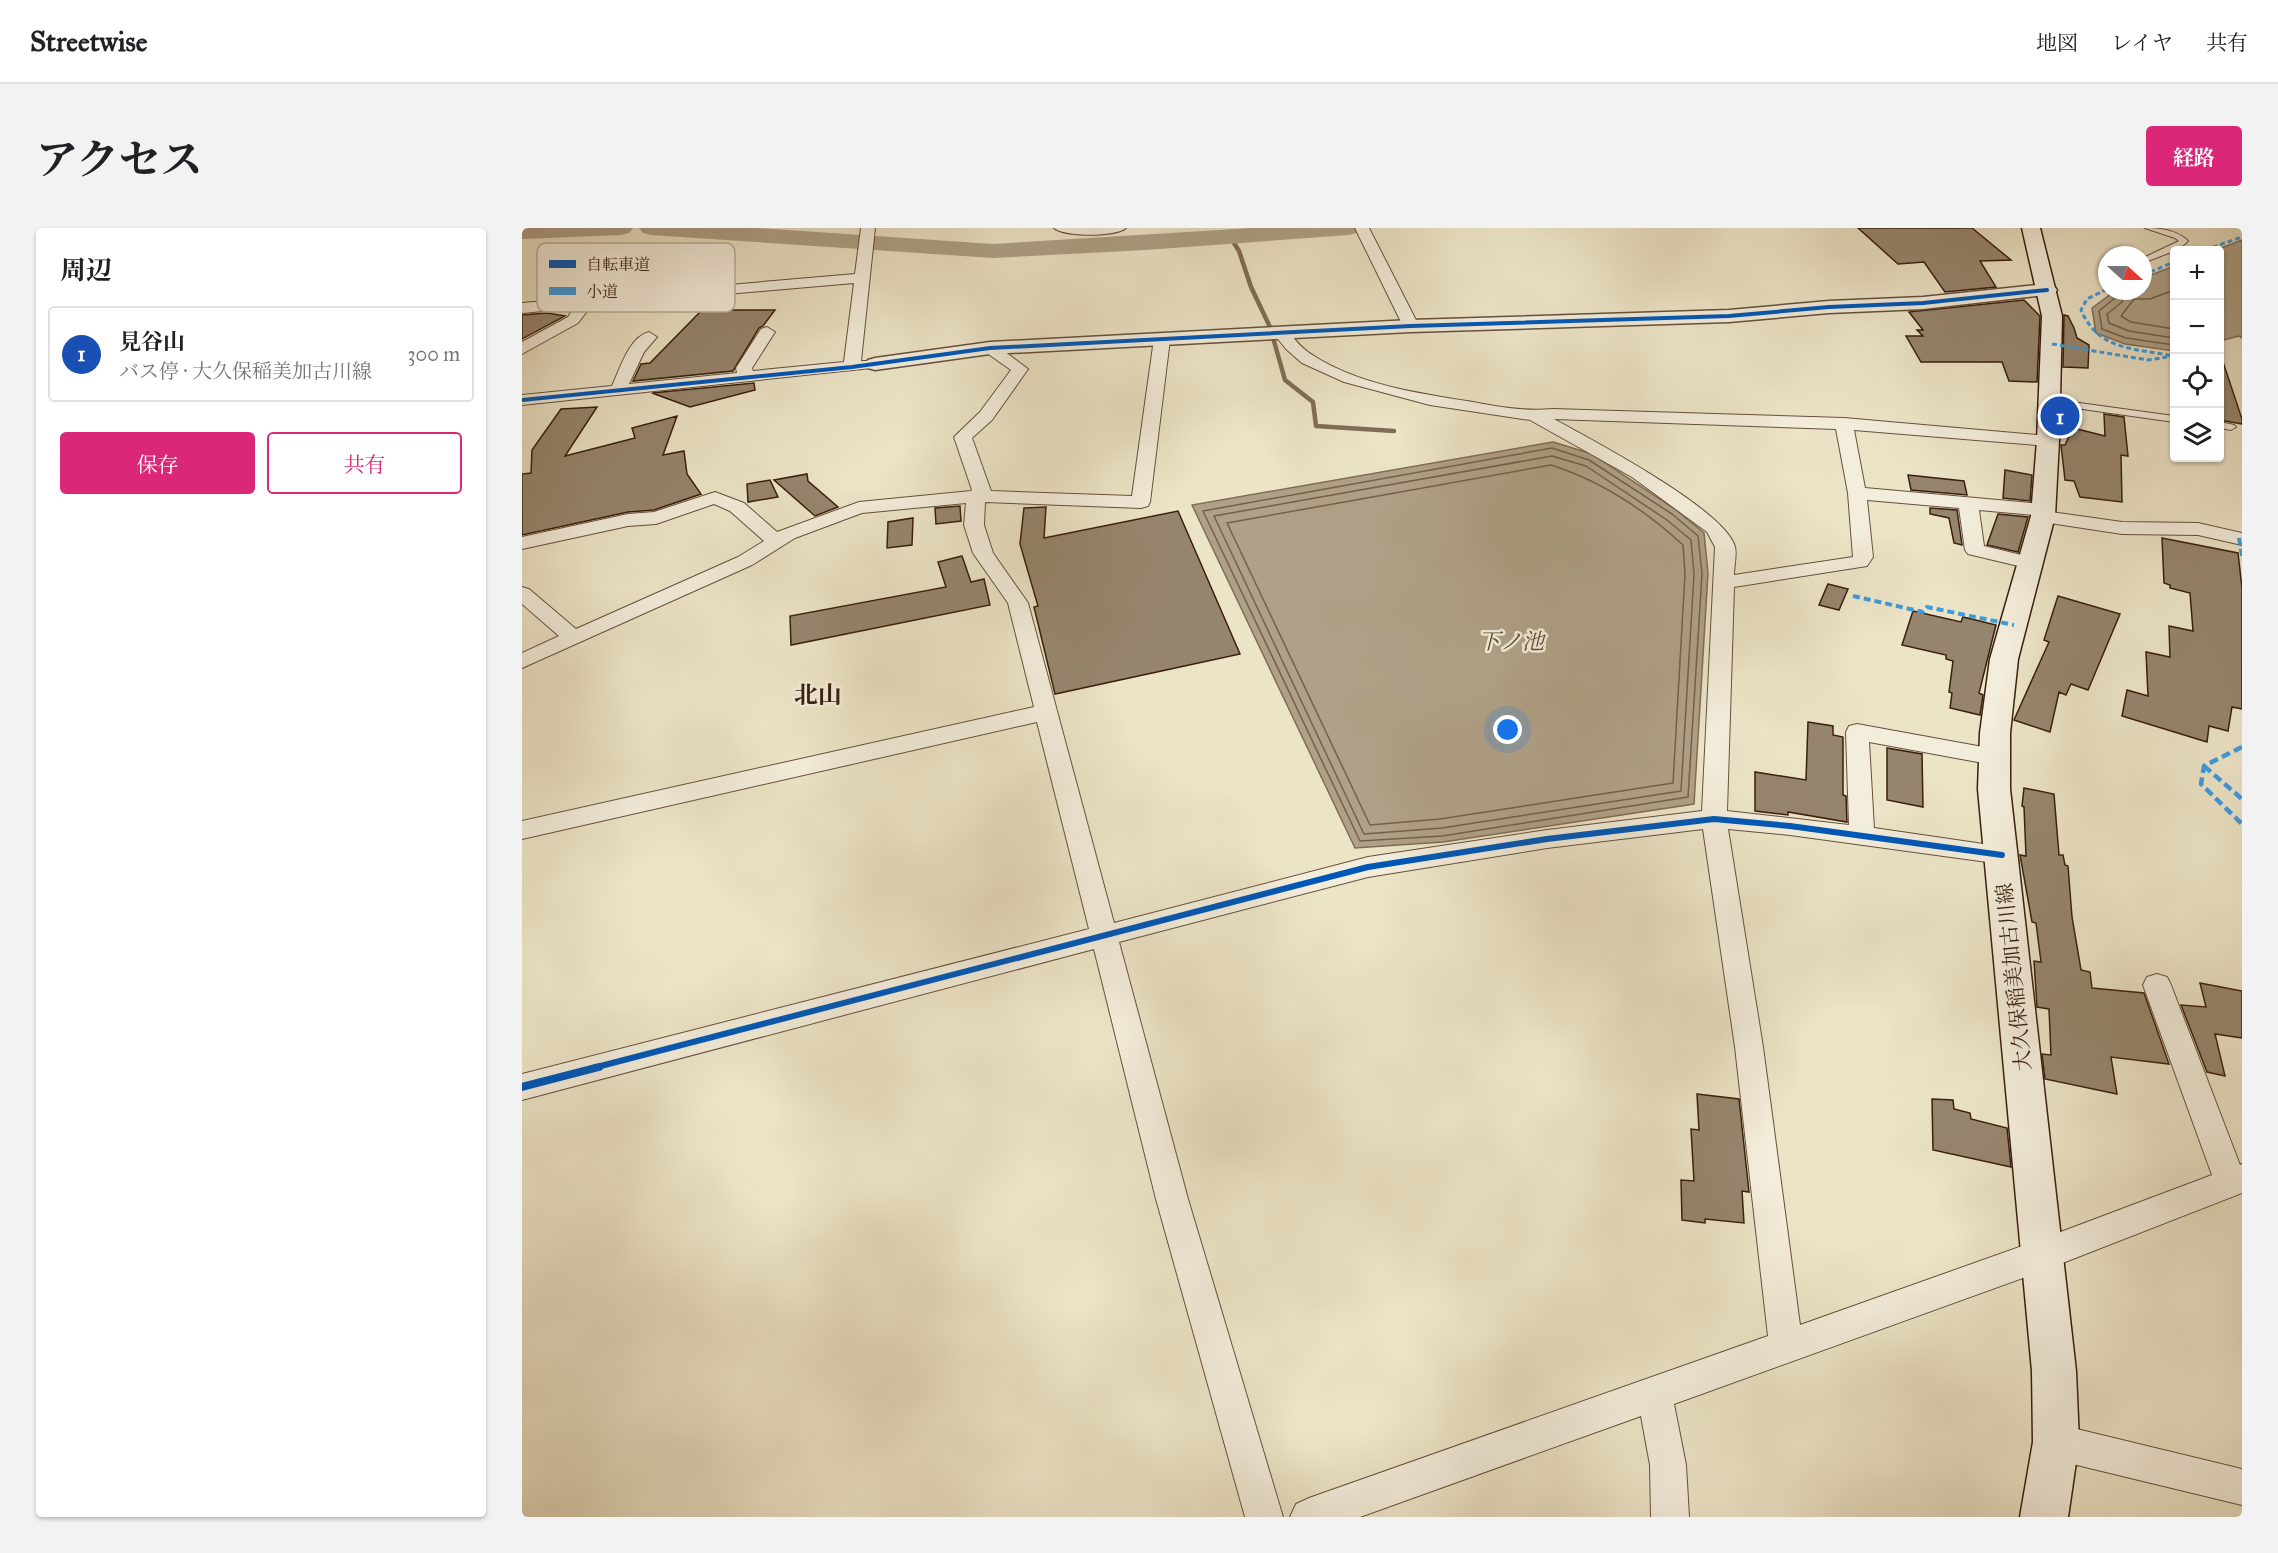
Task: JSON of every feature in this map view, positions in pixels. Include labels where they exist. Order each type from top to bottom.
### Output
[{"type":"main road","name":"大久保稲美加古川線","points":[[2031,228],[2052,316],[2050,402],[2043,513],[2004,659],[1994,757],[2054,1371],[2056,1442],[2051,1510]]},
{"type":"main road","points":[[875,364],[990,348],[1411,326],[1729,316],[1829,307],[1923,303],[2047,290]]},
{"type":"street","points":[[852,367],[868,228]]},
{"type":"street","points":[[1061,228],[1085,231],[1119,228]]},
{"type":"street","points":[[1364,233],[1411,326]]},
{"type":"street","points":[[735,286],[864,272]]},
{"type":"street","points":[[522,308],[537,307]]},
{"type":"street","points":[[522,349],[573,320],[579,312]]},
{"type":"street","points":[[746,378],[744,368],[767,332]]},
{"type":"street","points":[[1282,334],[1294,349],[1312,362],[1407,397],[1535,416],[1553,414],[1763,419],[1923,428],[2048,441]]},
{"type":"street","points":[[618,390],[637,350],[649,337]]},
{"type":"street","points":[[522,661],[745,561],[788,534],[859,508],[976,496],[1141,502],[1161,339]]},
{"type":"street","points":[[990,348],[1020,369],[986,416],[963,437],[982,491],[976,496],[974,525],[983,553],[1018,603],[1172,1199],[1264,1517]]},
{"type":"street","points":[[522,400],[875,364]]},
{"type":"street","points":[[1535,416],[1638,473],[1715,529],[1725,547],[1714,819],[1749,1047],[1786,1345]]},
{"type":"street","points":[[1725,582],[1860,562],[1863,557],[1857,493],[1844,423]]},
{"type":"street","points":[[1857,493],[1968,502],[2122,528],[2198,529],[2242,538]]},
{"type":"street","points":[[522,543],[628,520],[656,518],[716,498],[738,507],[776,541]]},
{"type":"street","points":[[1968,502],[1975,550],[2031,563]]},
{"type":"street","points":[[522,594],[572,637]]},
{"type":"street","points":[[522,830],[1046,712]]},
{"type":"street","points":[[1862,836],[1857,732],[1994,757]]},
{"type":"street","points":[[522,1087],[1368,867],[1547,839],[1714,819],[1790,826],[2002,855]]},
{"type":"street","points":[[1310,1517],[1786,1345],[2042,1256],[2237,1180],[2157,985]]},
{"type":"street","points":[[1654,1393],[1668,1465],[1670,1517]]},
{"type":"street","points":[[2056,1442],[2242,1487]]},
{"type":"lane","points":[[2149,228],[2178,236],[2184,241],[2152,257]]},
{"type":"lane","points":[[2050,402],[2170,418]]},
{"type":"lane","points":[[2224,426],[2231,427]]},
{"type":"water","points":[[2242,240],[2242,338],[2239,336],[2224,340],[2224,300],[2224,247]]},
{"type":"water","points":[[2170,268],[2170,350],[2125,344],[2096,333],[2092,308],[2103,300],[2152,300],[2152,275]]},
{"type":"water","name":"下ノ池","points":[[1553,442],[1592,454],[1675,509],[1704,533],[1708,573],[1694,804],[1443,842],[1355,848],[1192,505]]},
{"type":"building","points":[[1858,228],[1972,228],[2011,260],[1980,261],[1996,287],[1945,292],[1924,262],[1898,264]]},
{"type":"building","points":[[2024,300],[2040,316],[2037,382],[2009,381],[2002,362],[1921,362],[1906,336],[1923,336],[1917,330],[1923,330],[1909,312]]},
{"type":"building","points":[[775,310],[759,328],[733,371],[633,381],[641,364],[650,363],[700,312]]},
{"type":"building","points":[[547,313],[565,316],[522,339],[522,315]]},
{"type":"building","points":[[2064,315],[2068,316],[2077,338],[2089,345],[2088,368],[2063,367]]},
{"type":"building","points":[[2224,365],[2242,419],[2242,424],[2224,421]]},
{"type":"building","points":[[754,383],[755,390],[690,407],[652,393]]},
{"type":"building","points":[[597,407],[565,456],[635,438],[632,428],[677,416],[663,455],[684,451],[687,474],[701,494],[654,510],[628,512],[522,535],[522,474],[531,473],[532,450],[561,409]]},
{"type":"building","points":[[2104,414],[2124,417],[2128,456],[2121,455],[2122,502],[2080,497],[2074,481],[2065,480],[2061,445],[2065,445],[2073,428],[2105,436]]},
{"type":"building","points":[[2005,470],[2032,475],[2030,501],[2003,498]]},
{"type":"building","points":[[807,474],[808,481],[838,507],[815,516],[774,480]]},
{"type":"building","points":[[1908,475],[1964,481],[1967,495],[1911,490]]},
{"type":"building","points":[[770,480],[778,497],[748,502],[747,484]]},
{"type":"building","points":[[960,506],[961,521],[936,524],[935,508]]},
{"type":"building","points":[[1046,507],[1044,538],[1178,511],[1240,654],[1055,694],[1034,607],[1038,606],[1020,544],[1024,508]]},
{"type":"building","points":[[1930,508],[1957,510],[1962,545],[1954,543],[1949,518],[1930,514]]},
{"type":"building","points":[[1998,514],[2028,517],[2018,552],[1987,545]]},
{"type":"building","points":[[913,518],[912,545],[887,548],[888,522]]},
{"type":"building","points":[[2162,538],[2238,553],[2242,588],[2242,709],[2232,707],[2228,731],[2209,726],[2207,742],[2122,716],[2127,690],[2148,696],[2146,652],[2170,657],[2169,626],[2193,631],[2190,593],[2170,588],[2170,585],[2164,583]]},
{"type":"building","points":[[962,556],[971,582],[984,579],[990,605],[791,645],[790,616],[946,587],[938,562]]},
{"type":"building","points":[[1828,584],[1848,589],[1839,610],[1819,605]]},
{"type":"building","points":[[2058,596],[2120,614],[2088,690],[2071,684],[2066,695],[2059,692],[2050,732],[2014,720],[2049,642],[2044,640]]},
{"type":"building","points":[[1913,611],[1961,622],[1963,617],[1996,625],[1979,693],[1983,695],[1980,715],[1950,708],[1952,693],[1949,692],[1953,661],[1946,659],[1946,655],[1902,645]]},
{"type":"building","points":[[1808,722],[1833,726],[1833,735],[1843,737],[1843,795],[1846,796],[1847,822],[1788,812],[1788,815],[1755,811],[1755,772],[1806,780]]},
{"type":"building","points":[[1887,748],[1922,754],[1923,807],[1887,800]]},
{"type":"building","points":[[2024,788],[2054,794],[2059,855],[2063,855],[2065,865],[2068,866],[2072,917],[2081,970],[2090,972],[2092,988],[2144,993],[2169,1064],[2111,1057],[2117,1094],[2045,1079],[2042,1054],[2051,1055],[2049,1009],[2037,1007],[2034,961],[2041,962],[2036,923],[2032,922],[2020,855],[2026,856],[2024,807],[2022,806]]},
{"type":"building","points":[[2200,983],[2242,991],[2242,1038],[2215,1034],[2225,1076],[2207,1072],[2181,1005],[2206,1007]]},
{"type":"building","points":[[1697,1094],[1739,1099],[1749,1192],[1742,1191],[1744,1223],[1705,1219],[1705,1223],[1682,1220],[1681,1180],[1694,1181],[1691,1129],[1699,1130]]},
{"type":"building","points":[[1932,1099],[1953,1100],[1954,1109],[1970,1113],[1971,1119],[2007,1128],[2011,1167],[1933,1150]]},
{"type":"waterway","points":[[522,232],[621,228]]},
{"type":"waterway","points":[[651,228],[993,251],[1145,243],[1349,228]]},
{"type":"waterway","points":[[1229,235],[1239,251],[1251,287],[1270,327],[1285,380],[1313,402],[1316,426],[1394,431]]},
{"type":"marked path","points":[[2216,246],[2242,237]]},
{"type":"marked path","points":[[2152,271],[2170,264]]},
{"type":"marked path","points":[[2098,292],[2087,299],[2081,310],[2093,332],[2116,344],[2170,355]]},
{"type":"marked path","points":[[2052,344],[2148,360],[2167,357]]},
{"type":"marked path","points":[[2239,538],[2242,556]]},
{"type":"marked path","points":[[1853,596],[1923,612],[1927,607],[2014,625]]},
{"type":"marked path","points":[[2242,747],[2204,766],[2201,784],[2242,824]]},
{"type":"marked path","points":[[2204,766],[2242,799]]},
{"type":"cycle path","points":[[522,400],[852,367],[990,348],[1411,326],[1729,316],[1829,307],[1923,303],[2047,290]]},
{"type":"cycle path","points":[[522,1087],[1368,867],[1547,839],[1714,819],[1790,826],[2002,855]]},
{"type":"place","name":"見谷山","points":[[2060,416]]},
{"type":"district","name":"北山","points":[[818,695]]}]
